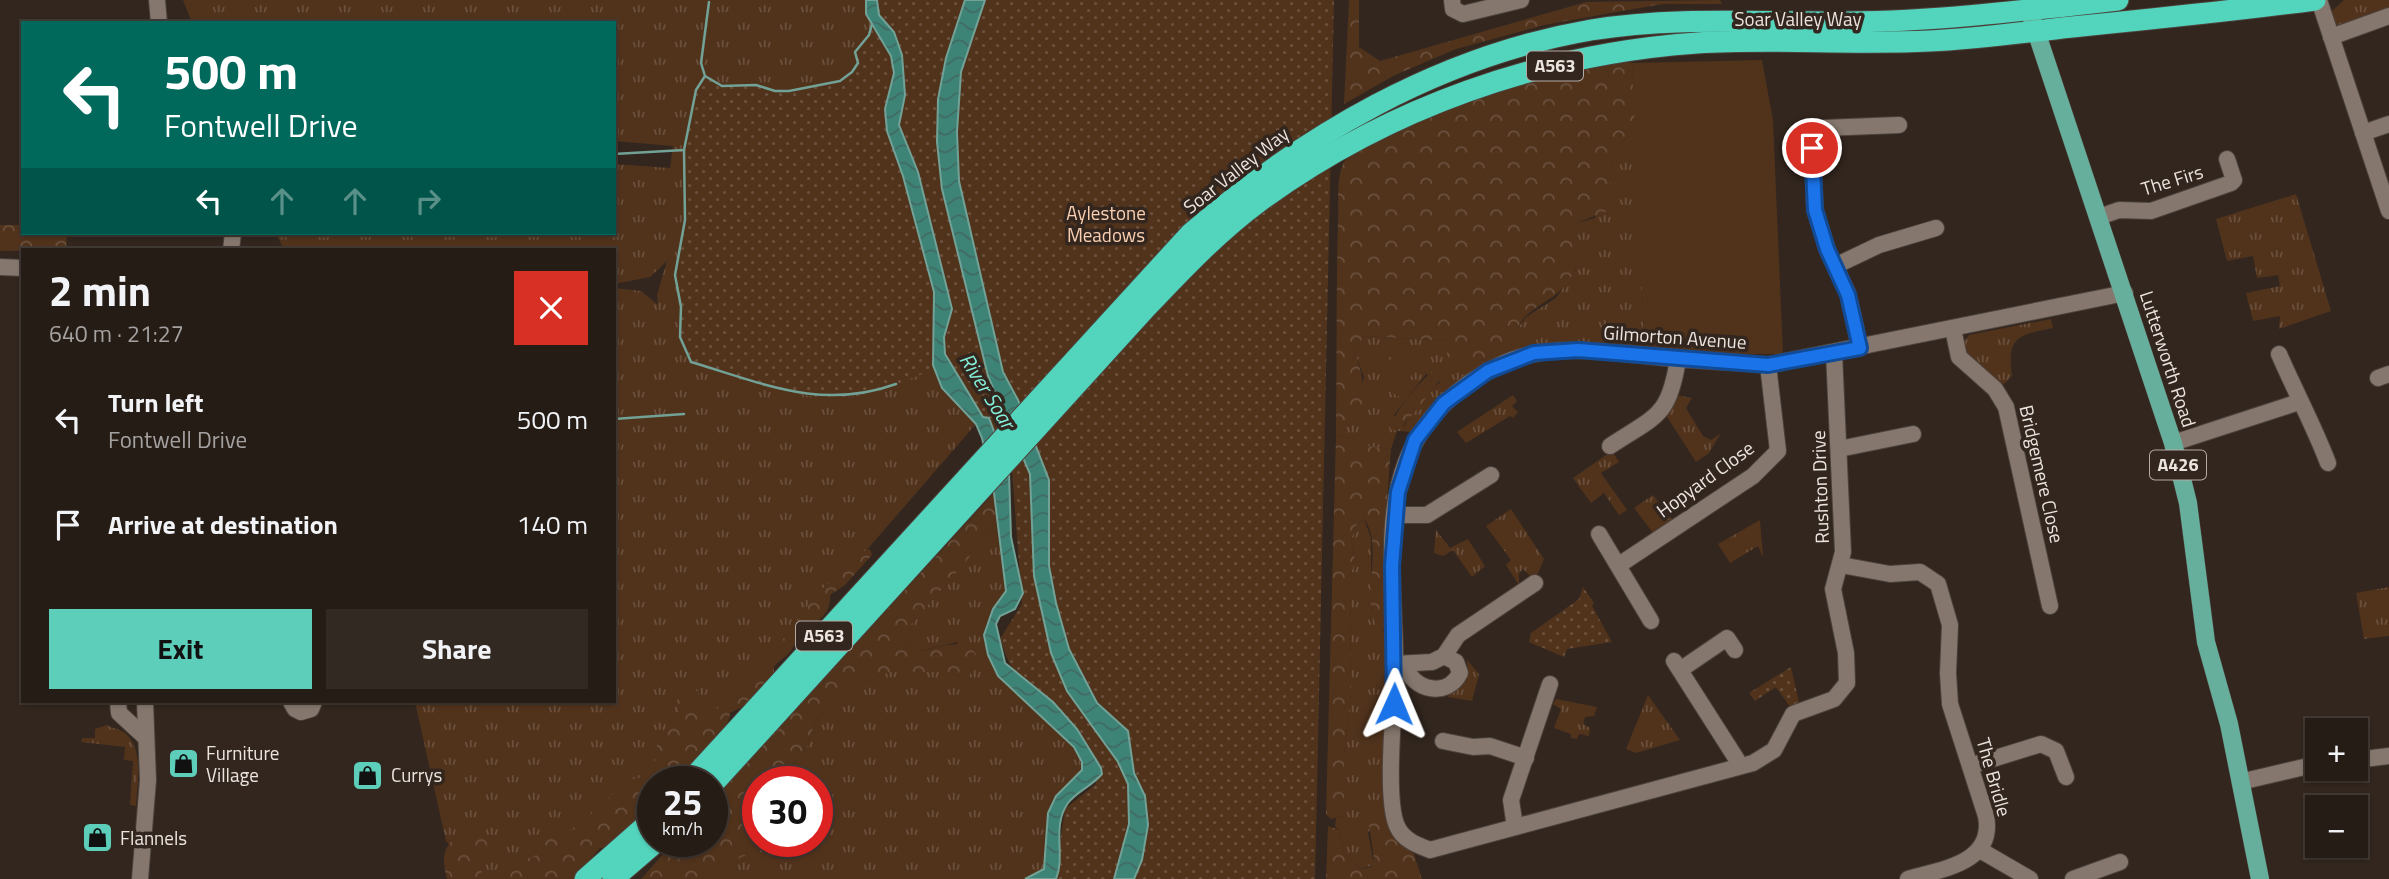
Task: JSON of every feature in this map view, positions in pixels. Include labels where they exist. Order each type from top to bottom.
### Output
[{"type":"highway","name":"A563","points":[[2027,5],[2118,0]]},
{"type":"highway","name":"A563","points":[[2037,32],[2238,5],[2317,0]]},
{"type":"highway","name":"Soar Valley Way","points":[[1040,413],[1190,234],[1245,186],[1307,144],[1358,114],[1423,82],[1505,50],[1591,30],[1689,21],[1883,22],[2027,5]]},
{"type":"highway","name":"Soar Valley Way","points":[[704,766],[1040,413],[1207,245],[1258,202],[1313,164],[1361,136],[1475,88],[1553,66],[1638,49],[1725,42],[1927,41],[2037,32]]},
{"type":"highway","name":"Soar Valley Way","points":[[728,767],[962,497]]},
{"type":"highway","points":[[585,879],[637,833]]},
{"type":"highway","points":[[613,879],[639,857]]},
{"type":"main road","name":"Lutterworth Road","points":[[2027,5],[2173,443],[2188,503],[2206,642],[2229,724],[2240,782]]},
{"type":"main road","name":"A426","points":[[2240,782],[2260,879]]},
{"type":"street","points":[[157,0],[159,21]]},
{"type":"street","points":[[1453,5],[1463,14],[1521,0]]},
{"type":"street","points":[[2317,0],[2389,211]]},
{"type":"street","points":[[2331,37],[2389,16]]},
{"type":"street","points":[[2363,133],[2389,124]]},
{"type":"street","points":[[1860,348],[1848,295],[1815,210],[1812,148],[1815,133],[1823,128],[1899,125]]},
{"type":"street","name":"The Firs","points":[[2099,217],[2119,210],[2151,211],[2231,183],[2234,180],[2227,159]]},
{"type":"street","points":[[1835,266],[1879,245],[1936,228]]},
{"type":"street","points":[[0,267],[21,268]]},
{"type":"street","name":"Gilmorton Avenue","points":[[1798,710],[1788,719],[1774,750],[1764,758],[1430,850],[1416,845],[1398,828],[1392,770],[1400,664],[1392,566],[1401,477],[1420,434],[1444,403],[1488,371],[1524,355],[1557,351],[1768,365],[2125,293]]},
{"type":"street","name":"Bridgemere Close","points":[[1953,329],[1959,358],[1995,389],[2006,407],[2050,606]]},
{"type":"street","name":"Rushton Drive","points":[[1798,710],[1834,698],[1847,683],[1846,653],[1833,590],[1834,579],[1841,565],[1834,353]]},
{"type":"street","points":[[2279,354],[2300,402],[2314,449],[2328,464]]},
{"type":"street","points":[[1610,446],[1662,409],[1672,394],[1678,359]]},
{"type":"street","name":"Hopyard Close","points":[[1619,565],[1753,476],[1778,451],[1768,365]]},
{"type":"street","points":[[2173,443],[2300,402]]},
{"type":"street","points":[[1839,449],[1913,434]]},
{"type":"street","points":[[1396,515],[1427,515],[1491,475]]},
{"type":"street","points":[[1599,534],[1651,621]]},
{"type":"street","name":"The Bridle","points":[[1841,565],[1890,574],[1920,572],[1938,584],[1950,625],[1948,686],[1954,721],[1987,825],[1987,834],[1980,850]]},
{"type":"street","points":[[1444,656],[1456,662],[1460,673],[1454,681],[1440,688],[1430,689],[1415,682],[1400,664],[1412,660],[1432,662],[1444,656],[1458,635],[1535,583]]},
{"type":"street","points":[[1735,650],[1727,638],[1677,665],[1741,766]]},
{"type":"street","points":[[1515,827],[1511,800],[1550,684]]},
{"type":"street","points":[[118,703],[119,713],[145,737]]},
{"type":"street","points":[[140,879],[148,780],[145,703]]},
{"type":"street","points":[[292,703],[295,709],[305,712],[313,703]]},
{"type":"street","points":[[1443,741],[1473,747],[1490,746],[1525,758]]},
{"type":"street","points":[[1970,766],[2041,744],[2056,751],[2066,777]]},
{"type":"street","points":[[2368,759],[2389,757]]},
{"type":"street","points":[[2240,782],[2305,767]]},
{"type":"street","points":[[1908,879],[1971,859],[1980,850],[2030,879]]},
{"type":"street","points":[[2073,879],[2120,862]]},
{"type":"green space","points":[[183,0],[866,0],[866,14],[881,38],[942,388],[976,424],[799,628],[669,766],[637,766],[637,794],[535,879],[483,879],[446,841],[415,703],[616,703],[616,288],[641,291],[658,305],[657,295],[667,261],[650,277],[616,284],[616,248],[283,248],[277,235],[616,235],[616,164],[670,168],[673,146],[616,141],[616,21],[191,21]]},
{"type":"green space","name":"Aylestone Meadows","points":[[875,0],[1334,0],[1315,879],[1046,879],[1057,862],[1065,809],[1096,784],[1093,765],[1077,735],[1013,670],[1000,639],[1022,604],[1012,470],[936,369],[870,393],[825,398],[779,390],[691,362],[680,337],[681,307],[675,275],[685,220],[684,150],[699,83],[705,76],[722,86],[756,85],[775,91],[789,91],[840,81],[853,72],[858,63],[855,52],[869,35]]},
{"type":"green space","points":[[1349,0],[1359,0],[1359,47],[1380,61],[1586,2],[1720,0],[1722,4],[1662,4],[1544,25],[1456,49],[1395,75],[1344,104]]},
{"type":"green space","points":[[2344,0],[2389,0],[2389,11],[2341,27],[2334,24],[2332,11]]},
{"type":"green space","points":[[1624,60],[1632,63],[1636,128],[1614,150],[1607,211],[1577,223],[1577,262],[1568,281],[1523,319],[1512,341],[1504,350],[1480,363],[1471,365],[1454,362],[1447,357],[1448,341],[1364,336],[1354,351],[1362,379],[1361,407],[1352,424],[1336,424],[1338,193],[1343,164],[1353,154],[1402,128],[1468,102],[1541,77]]},
{"type":"green space","points":[[1762,60],[1773,120],[1783,354],[1733,354],[1644,336],[1632,63]]},
{"type":"green space","points":[[1636,128],[1644,336],[1730,353],[1772,356],[1545,343],[1513,352],[1414,432],[1397,431],[1391,449],[1363,446],[1353,438],[1336,436],[1336,424],[1352,423],[1364,377],[1354,351],[1364,336],[1448,341],[1513,335],[1526,317],[1556,298],[1576,269],[1577,223],[1595,218],[1609,191],[1614,150]],"holes":[[[1426,374],[1440,382],[1424,397],[1404,426],[1394,415]]]},
{"type":"green space","points":[[2296,194],[2331,311],[2279,329],[2280,316],[2253,321],[2246,293],[2280,286],[2278,275],[2257,278],[2253,256],[2227,261],[2216,219]]},
{"type":"green space","points":[[0,225],[21,225],[21,235],[67,235],[66,248],[0,251]]},
{"type":"green space","points":[[2051,319],[2053,328],[2030,333],[2017,340],[2011,353],[2012,376],[2004,384],[1998,383],[1965,353],[1963,343],[1969,335]]},
{"type":"green space","points":[[1395,351],[1418,363],[1400,397],[1377,385]]},
{"type":"green space","points":[[1439,366],[1443,374],[1429,394],[1397,431],[1390,429],[1410,395]]},
{"type":"green space","points":[[1672,394],[1692,398],[1686,408],[1703,436],[1711,440],[1721,433],[1709,453],[1696,462],[1662,409]]},
{"type":"green space","points":[[1513,395],[1517,401],[1512,406],[1518,412],[1513,418],[1510,416],[1466,443],[1457,432]]},
{"type":"green space","points":[[1336,436],[1353,438],[1364,446],[1391,449],[1385,524],[1387,627],[1381,632],[1374,620],[1371,606],[1372,544],[1364,519],[1357,524],[1351,539],[1355,559],[1350,578],[1351,692],[1344,754],[1344,816],[1331,819],[1326,814]]},
{"type":"green space","points":[[1612,451],[1619,462],[1601,473],[1627,510],[1619,515],[1604,493],[1591,503],[1573,478]]},
{"type":"green space","points":[[994,493],[997,525],[974,540],[972,554],[910,626],[908,645],[920,651],[957,644],[970,649],[976,654],[970,675],[963,678],[950,672],[890,672],[850,687],[834,708],[817,717],[806,749],[791,766],[744,766]]},
{"type":"green space","points":[[1653,495],[1673,521],[1654,534],[1634,508]]},
{"type":"green space","points":[[1511,509],[1544,559],[1538,573],[1532,578],[1523,569],[1519,573],[1519,585],[1506,565],[1511,560],[1486,526]]},
{"type":"green space","points":[[1364,519],[1371,538],[1371,610],[1382,632],[1387,627],[1387,816],[1368,832],[1374,865],[1360,869],[1344,853],[1340,830],[1335,827],[1336,818],[1344,816],[1344,754],[1351,692],[1350,578],[1355,559],[1351,539],[1357,524]]},
{"type":"green space","points":[[1760,520],[1763,557],[1758,546],[1730,563],[1718,544]]},
{"type":"green space","points":[[997,525],[1006,592],[985,628],[987,653],[1013,688],[1065,737],[1077,753],[1082,770],[1056,796],[1048,813],[1044,869],[1025,879],[700,879],[715,874],[742,856],[833,857],[833,766],[791,766],[806,749],[817,717],[834,708],[850,687],[889,672],[950,672],[963,678],[957,642],[920,651],[908,645],[910,625],[974,540]]},
{"type":"green space","points":[[1436,530],[1450,548],[1468,539],[1485,566],[1472,577],[1453,550],[1443,556],[1434,553]]},
{"type":"green space","points":[[870,549],[872,555],[845,585],[830,595],[825,614],[800,635],[790,652],[774,667],[774,675],[748,704],[730,713],[723,730],[708,749],[691,766],[651,766],[657,758],[657,745],[663,733],[679,711],[676,703],[680,696],[698,691],[701,710],[708,713],[717,709],[766,659],[802,612],[857,553]]},
{"type":"green space","points":[[1583,587],[1594,603],[1592,606],[1612,642],[1567,649],[1564,657],[1529,642],[1531,633],[1579,599]]},
{"type":"green space","points":[[2389,587],[2389,636],[2364,639],[2356,593]]},
{"type":"green space","points":[[1467,660],[1479,674],[1472,701],[1448,697],[1449,690],[1468,673]]},
{"type":"green space","points":[[1791,667],[1800,707],[1793,711],[1776,687],[1755,701],[1749,693]]},
{"type":"green space","points":[[1648,695],[1680,740],[1636,753],[1626,749]]},
{"type":"green space","points":[[1556,699],[1597,707],[1594,716],[1585,717],[1583,724],[1590,728],[1589,736],[1579,734],[1577,739],[1571,738],[1571,734],[1554,728],[1561,709],[1553,704]]},
{"type":"green space","points":[[107,725],[126,734],[135,749],[138,768],[136,806],[130,805],[133,761],[124,760],[125,747],[81,742],[82,738],[95,738],[95,729]]},
{"type":"green space","points":[[742,768],[742,857],[731,862],[717,876],[700,879],[641,879],[661,857],[728,857],[728,784]]},
{"type":"green space","points":[[637,778],[636,821],[607,848],[600,848],[573,879],[496,879],[511,874],[516,861],[537,854],[547,836],[571,830],[630,780]]},
{"type":"green space","points":[[1376,812],[1387,816],[1391,832],[1399,843],[1414,854],[1422,879],[1326,879],[1328,826],[1340,830],[1344,853],[1360,869],[1371,867],[1374,859],[1368,817],[1369,813]]},
{"type":"green space","points":[[492,837],[497,841],[477,865],[487,879],[447,879],[444,856],[447,847],[455,838]]},
{"type":"water","points":[[866,0],[877,0],[879,15],[894,32],[902,55],[905,95],[899,125],[918,172],[952,309],[944,337],[945,354],[983,417],[989,418],[1009,472],[1011,537],[1023,593],[1015,609],[1000,616],[996,624],[1005,663],[1053,702],[1077,729],[1101,768],[1102,774],[1071,799],[1063,812],[1056,879],[1025,879],[1044,869],[1048,813],[1056,796],[1082,770],[1082,762],[1074,747],[998,676],[988,655],[984,635],[993,609],[1006,591],[994,493],[982,438],[976,424],[942,388],[933,365],[934,292],[903,176],[887,131],[885,109],[894,73],[891,56],[866,14]]},
{"type":"water","points":[[965,0],[985,0],[961,72],[957,132],[959,181],[1003,372],[1018,400],[1049,480],[1049,566],[1069,649],[1097,703],[1128,731],[1134,773],[1145,796],[1148,825],[1142,860],[1134,879],[1114,879],[1129,824],[1128,784],[1118,762],[1067,691],[1051,653],[1034,576],[1030,474],[988,376],[942,189],[937,142],[938,99],[946,58]]},
{"type":"waterway","points":[[705,76],[701,63],[709,2]]},
{"type":"waterway","points":[[616,154],[684,150],[696,90],[705,76],[722,86],[756,85],[775,91],[789,91],[840,81],[852,72],[858,63],[855,52],[869,35],[872,24]]},
{"type":"waterway","points":[[684,150],[685,220],[675,275],[681,307],[680,337],[691,362],[767,385],[817,394],[869,392],[896,384]]},
{"type":"waterway","points":[[616,419],[684,414]]},
{"type":"place","name":"Furniture Village","points":[[183,764]]},
{"type":"place","name":"Currys","points":[[368,775]]},
{"type":"place","name":"Flannels","points":[[97,838]]},
{"type":"route","points":[[1394,704],[1392,566],[1398,492],[1415,440],[1444,403],[1488,371],[1534,353],[1578,350],[1768,365],[1860,348],[1848,295],[1827,249],[1815,210],[1812,148]]},
{"type":"water label","name":"River Soar","points":[[987,391]]}]
